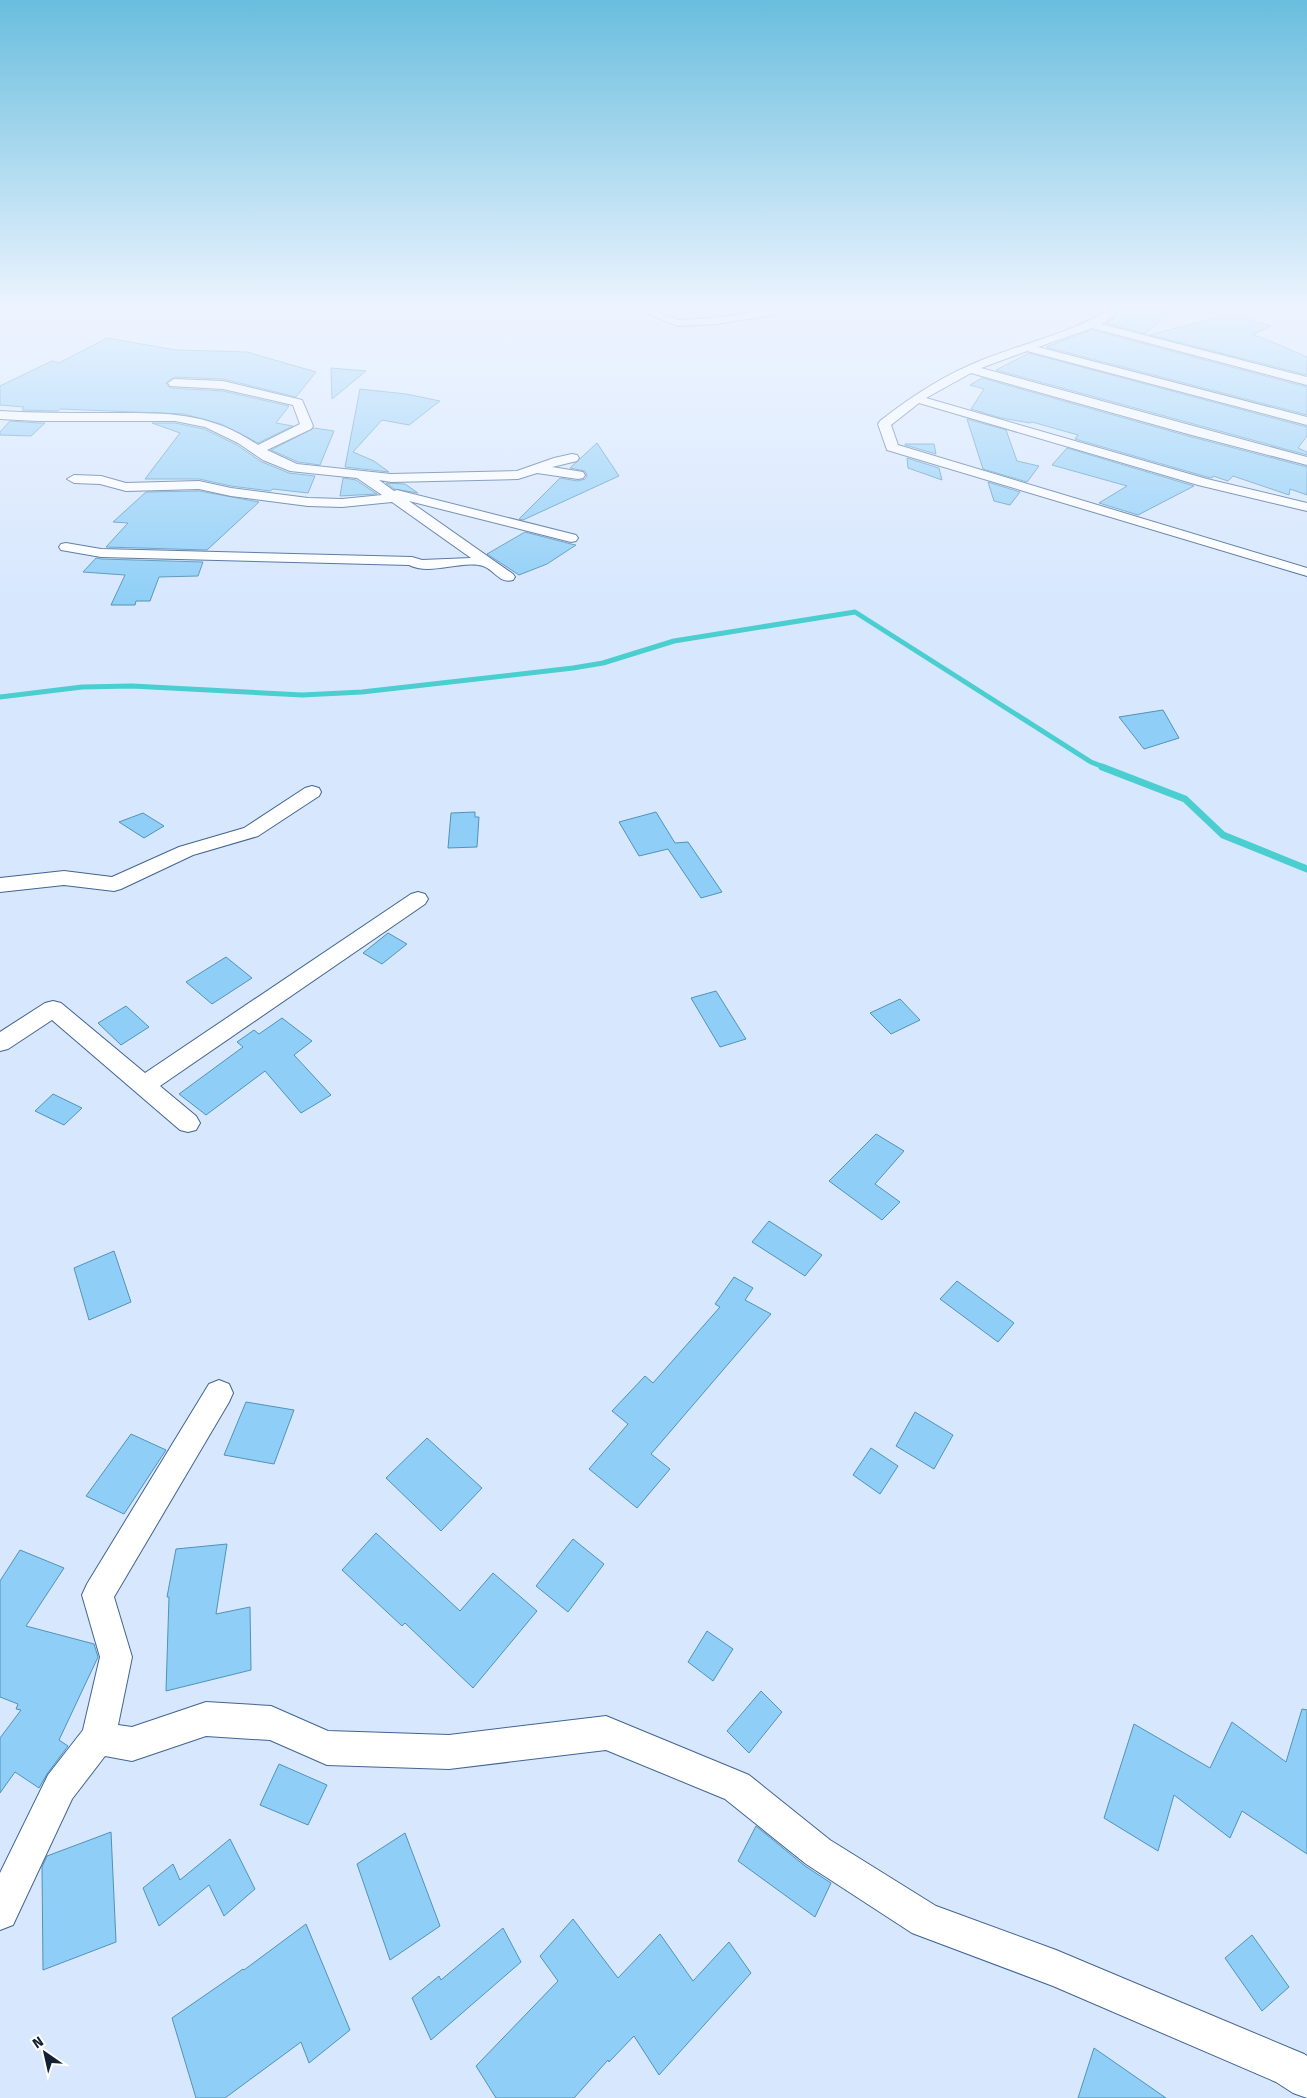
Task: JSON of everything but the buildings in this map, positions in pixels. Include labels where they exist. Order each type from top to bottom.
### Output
[{"type":"street","points":[[257,450],[307,426],[300,409]]},
{"type":"street","points":[[904,409],[884,424],[892,447],[1306,572]]},
{"type":"street","points":[[951,409],[1202,482],[1307,508]]},
{"type":"street","points":[[1113,409],[1307,461]]},
{"type":"street","points":[[1261,409],[1307,421]]},
{"type":"street","points":[[0,415],[38,417],[175,417],[209,424],[243,440],[268,457],[295,468],[390,478],[518,475],[537,470],[555,461],[572,458]]},
{"type":"street","points":[[537,470],[578,475]]},
{"type":"street","points":[[361,474],[508,577]]},
{"type":"street","points":[[74,479],[102,480],[126,487],[198,485],[231,492],[308,502],[342,503],[390,495],[410,487],[415,477]]},
{"type":"street","points":[[390,495],[571,538]]},
{"type":"street","points":[[66,547],[101,553],[412,561],[420,565],[449,562],[485,562]]},
{"type":"street","points":[[0,885],[64,878],[114,884],[186,851],[251,832],[312,792]]},
{"type":"street","points":[[143,1086],[418,898]]},
{"type":"street","points":[[0,1043],[53,1009],[188,1123]]},
{"type":"street","points":[[0,1912],[60,1787],[98,1738],[116,1657],[98,1595],[219,1392]]},
{"type":"street","points":[[98,1738],[132,1744],[206,1719],[271,1723],[327,1748],[449,1752],[606,1733],[737,1787],[818,1852],[925,1920],[1056,1969],[1290,2068],[1307,2079]]},
{"type":"waterway","points":[[0,697],[82,687],[132,686],[302,695],[362,692],[573,668],[603,663],[674,641],[855,612],[1091,762],[1106,768]]},
{"type":"waterway","points":[[1102,767],[1185,799],[1223,835],[1307,869]]}]
